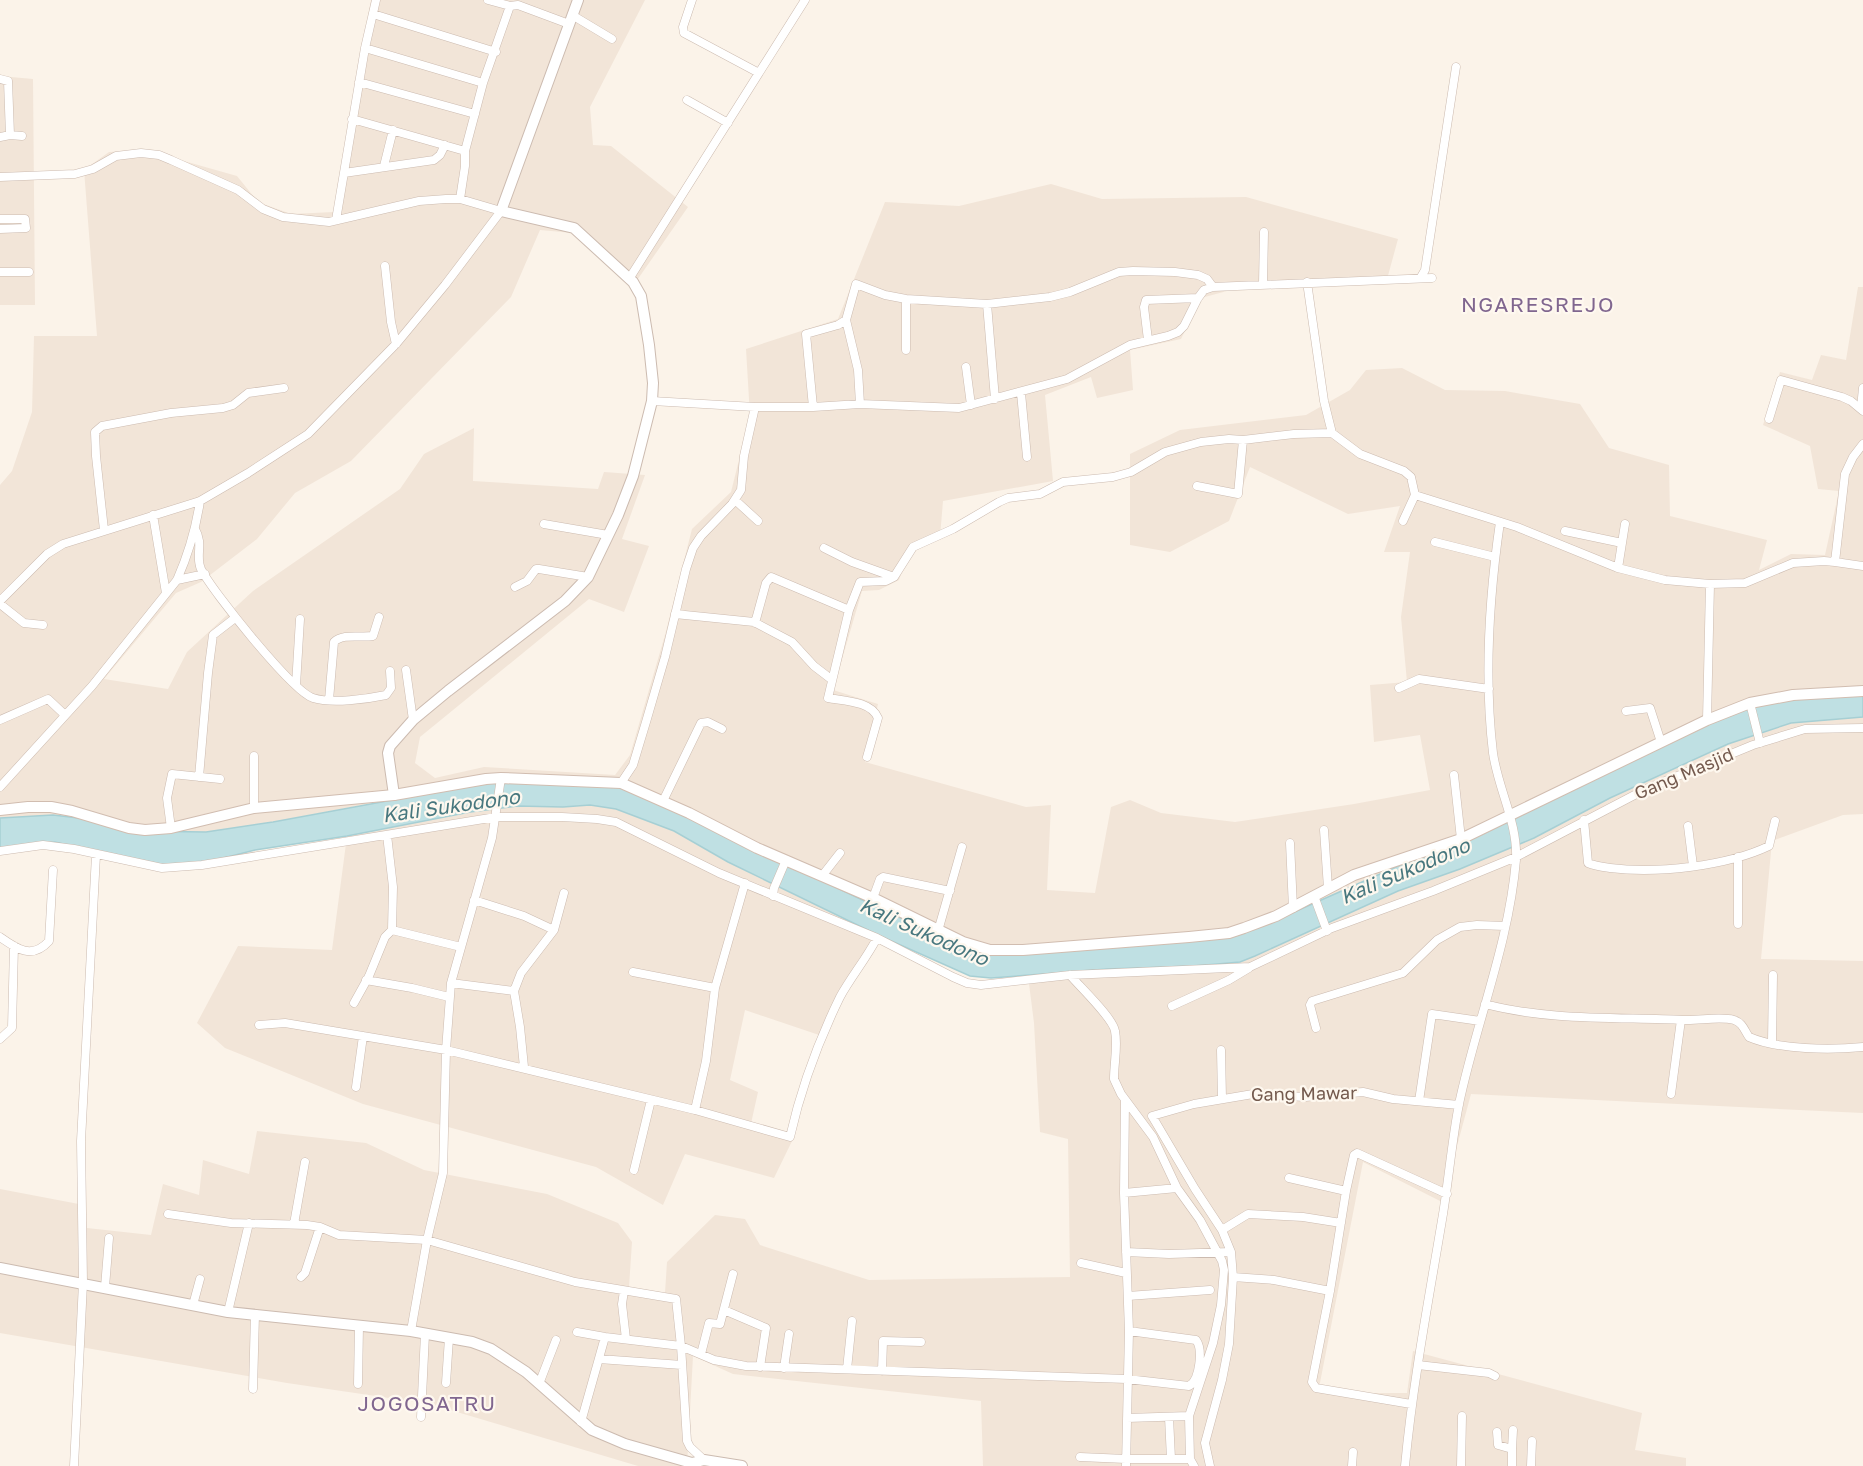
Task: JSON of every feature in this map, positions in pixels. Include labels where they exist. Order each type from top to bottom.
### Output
[{"type":"main road","points":[[394,795],[389,760],[390,746],[413,720],[565,601],[588,577],[618,516],[656,402],[650,345],[641,296],[629,279],[574,228],[501,211],[578,0]]},
{"type":"main road","points":[[0,810],[51,807],[129,828],[145,830],[171,828],[254,808],[394,795],[501,779],[621,783],[785,861],[873,898],[938,931],[984,949],[1023,950],[1229,933],[1276,916],[1315,898],[1328,888],[1354,875],[1461,839],[1707,720],[1750,704],[1792,695],[1863,691]]},
{"type":"main road","points":[[0,1268],[228,1312],[411,1331],[472,1342],[491,1349],[526,1372],[581,1422],[606,1438],[697,1462],[742,1466]]},
{"type":"street","points":[[336,220],[352,119],[376,0]]},
{"type":"street","points":[[488,0],[510,6],[518,5],[571,19],[612,39]]},
{"type":"street","points":[[692,0],[683,27],[684,33],[759,73]]},
{"type":"street","points":[[629,279],[805,0]]},
{"type":"street","points":[[460,199],[465,151],[483,83],[496,52],[510,6]]},
{"type":"street","points":[[373,14],[496,52]]},
{"type":"street","points":[[365,48],[483,83]]},
{"type":"street","points":[[656,402],[755,407],[860,404],[959,408],[1067,379],[1123,348],[1179,332],[1198,298],[1204,290],[1213,286],[1427,278],[1425,270],[1456,67]]},
{"type":"street","points":[[0,79],[8,81],[10,135]]},
{"type":"street","points":[[359,82],[475,114]]},
{"type":"street","points":[[687,100],[728,123]]},
{"type":"street","points":[[352,119],[465,151]]},
{"type":"street","points":[[384,166],[393,130]]},
{"type":"street","points":[[0,137],[22,136]]},
{"type":"street","points":[[344,172],[434,160],[445,145]]},
{"type":"street","points":[[0,177],[75,174],[93,169],[123,154],[150,154],[171,160],[238,190],[263,209],[283,217],[319,222],[419,201],[460,199],[501,211],[396,344],[308,434],[280,454],[200,501],[63,544],[47,554],[0,602],[24,623],[43,626]]},
{"type":"street","points":[[0,219],[25,219],[26,228],[0,229]]},
{"type":"street","points":[[1263,284],[1264,231]]},
{"type":"street","points":[[385,266],[391,322],[396,344]]},
{"type":"street","points":[[860,404],[858,370],[846,320],[856,284],[885,295],[906,299],[987,304],[1050,297],[1070,292],[1119,272],[1153,271],[1198,275],[1207,279],[1213,286]]},
{"type":"street","points":[[0,272],[29,272]]},
{"type":"street","points":[[1307,282],[1324,401],[1332,433]]},
{"type":"street","points":[[1148,339],[1144,307],[1146,300],[1198,298]]},
{"type":"street","points":[[906,299],[906,350]]},
{"type":"street","points":[[987,304],[995,399]]},
{"type":"street","points":[[813,407],[806,334],[838,325],[846,320]]},
{"type":"street","points":[[966,367],[971,405]]},
{"type":"street","points":[[1769,419],[1781,380],[1842,397],[1862,410]]},
{"type":"street","points":[[104,530],[96,456],[95,432],[97,429],[102,426],[171,413],[223,408],[233,405],[248,393],[284,388]]},
{"type":"street","points":[[1862,410],[1863,388]]},
{"type":"street","points":[[1021,393],[1027,457]]},
{"type":"street","points":[[621,783],[633,765],[693,548],[700,536],[735,500],[741,490],[744,456],[755,407]]},
{"type":"street","points":[[867,757],[878,718],[876,714],[864,705],[828,698],[849,610],[860,582],[894,578],[913,547],[953,530],[1008,498],[1040,494],[1063,482],[1113,477],[1131,472],[1165,452],[1201,442],[1332,433],[1360,454],[1404,471],[1411,477],[1415,495],[1403,521]]},
{"type":"street","points":[[1197,486],[1238,494],[1243,440]]},
{"type":"street","points":[[1835,562],[1845,474],[1852,457],[1863,444]]},
{"type":"street","points":[[1415,495],[1517,527],[1618,568],[1665,580],[1710,584],[1751,582],[1777,568],[1793,563],[1824,561],[1863,566]]},
{"type":"street","points":[[735,500],[758,521]]},
{"type":"street","points":[[0,787],[92,686],[177,580],[195,529],[200,501]]},
{"type":"street","points":[[153,515],[166,593]]},
{"type":"street","points":[[1405,1466],[1411,1404],[1459,1105],[1513,887],[1516,854],[1511,815],[1498,779],[1495,761],[1489,689],[1489,638],[1500,522]]},
{"type":"street","points":[[544,524],[608,535]]},
{"type":"street","points":[[1618,568],[1625,524]]},
{"type":"street","points":[[195,529],[201,543],[201,568],[235,618],[296,685],[314,698],[364,699],[386,695],[391,688],[390,671]]},
{"type":"street","points":[[1565,531],[1622,543]]},
{"type":"street","points":[[1435,542],[1495,557]]},
{"type":"street","points":[[824,548],[852,562],[894,578]]},
{"type":"street","points":[[514,587],[527,581],[539,568],[588,577]]},
{"type":"street","points":[[177,580],[205,574]]},
{"type":"street","points":[[755,623],[766,583],[771,577],[849,610]]},
{"type":"street","points":[[1707,720],[1710,584]]},
{"type":"street","points":[[675,614],[755,623],[792,642],[814,666],[831,679]]},
{"type":"street","points":[[329,700],[334,642],[336,639],[346,637],[373,636],[379,617]]},
{"type":"street","points":[[199,777],[213,635],[235,618]]},
{"type":"street","points":[[296,685],[300,619]]},
{"type":"street","points":[[406,670],[413,720]]},
{"type":"street","points":[[1400,688],[1419,679],[1489,689]]},
{"type":"street","points":[[0,720],[48,699],[65,715]]},
{"type":"street","points":[[1750,704],[1759,739]]},
{"type":"street","points":[[1626,711],[1650,708],[1660,742]]},
{"type":"street","points":[[663,801],[700,723],[708,722],[722,729]]},
{"type":"street","name":"Gang Masjid","points":[[1172,1006],[1229,980],[1326,929],[1516,854],[1646,789],[1759,739],[1805,729],[1863,728]]},
{"type":"street","points":[[254,756],[254,808]]},
{"type":"street","points":[[171,828],[167,798],[171,777],[175,773],[220,779]]},
{"type":"street","points":[[1454,775],[1461,839]]},
{"type":"street","points":[[411,1331],[427,1240],[443,1173],[446,1050],[451,983],[497,814],[501,779]]},
{"type":"street","points":[[0,851],[43,845],[162,868],[192,866],[387,835],[497,814],[597,819],[616,822],[719,873],[773,892],[877,938],[973,985],[1077,975],[1250,967]]},
{"type":"street","points":[[1584,820],[1587,862],[1590,865],[1627,870],[1662,870],[1738,857],[1769,846],[1775,821]]},
{"type":"street","points":[[1688,826],[1693,866]]},
{"type":"street","points":[[1324,830],[1328,888]]},
{"type":"street","points":[[354,1003],[385,937],[392,930],[393,887],[387,835]]},
{"type":"street","points":[[1290,843],[1293,908]]},
{"type":"street","points":[[938,931],[962,847]]},
{"type":"street","points":[[822,876],[840,853]]},
{"type":"street","points":[[74,1466],[83,1283],[81,1142],[96,855]]},
{"type":"street","points":[[1738,857],[1738,924]]},
{"type":"street","points":[[773,892],[785,861]]},
{"type":"street","points":[[0,938],[24,952],[30,952],[48,944],[53,870]]},
{"type":"street","points":[[873,898],[880,879],[883,877],[950,891]]},
{"type":"street","points":[[695,1110],[706,1061],[715,988],[745,883]]},
{"type":"street","points":[[524,1067],[514,991],[521,973],[554,930],[564,893]]},
{"type":"street","points":[[1315,898],[1326,929]]},
{"type":"street","points":[[474,900],[524,916],[554,930]]},
{"type":"street","points":[[1316,1028],[1310,1005],[1312,1000],[1403,974],[1437,940],[1460,927],[1505,926]]},
{"type":"street","points":[[392,930],[461,947]]},
{"type":"street","points":[[259,1025],[285,1023],[446,1050],[695,1110],[790,1137],[799,1098],[815,1053],[841,997],[877,938]]},
{"type":"street","points":[[0,1039],[12,1028],[14,946]]},
{"type":"street","points":[[633,972],[715,988]]},
{"type":"street","points":[[1077,975],[1090,998],[1110,1018],[1115,1030],[1114,1079],[1125,1100],[1153,1137],[1177,1188],[1224,1252],[1233,1277],[1228,1344],[1222,1380],[1205,1443],[1210,1466]]},
{"type":"street","points":[[1772,1043],[1773,975]]},
{"type":"street","points":[[366,980],[449,997]]},
{"type":"street","points":[[451,983],[514,991]]},
{"type":"street","points":[[1485,1004],[1502,1009],[1556,1015],[1735,1020],[1743,1025],[1749,1037],[1772,1043],[1836,1050],[1863,1047]]},
{"type":"street","points":[[1419,1101],[1432,1014],[1480,1020]]},
{"type":"street","points":[[1671,1094],[1680,1020]]},
{"type":"street","points":[[356,1087],[363,1036]]},
{"type":"street","points":[[1221,1050],[1222,1099]]},
{"type":"street","name":"Gang Mawar","points":[[1222,1230],[1152,1116],[1253,1094],[1305,1097],[1352,1092],[1459,1105]]},
{"type":"street","points":[[634,1170],[651,1100]]},
{"type":"street","points":[[1125,1100],[1124,1192],[1129,1331],[1126,1463]]},
{"type":"street","points":[[1411,1404],[1313,1386],[1312,1380],[1354,1155],[1357,1153],[1446,1194]]},
{"type":"street","points":[[294,1224],[305,1162]]},
{"type":"street","points":[[1289,1178],[1346,1191]]},
{"type":"street","points":[[1124,1192],[1177,1188]]},
{"type":"street","points":[[168,1214],[231,1223],[294,1224],[320,1227],[339,1235],[427,1240],[575,1282],[676,1299],[688,1444],[697,1462]]},
{"type":"street","points":[[1080,1457],[1126,1463],[1171,1459],[1192,1462],[1189,1416],[1213,1343],[1221,1305],[1224,1270],[1222,1230],[1248,1214],[1303,1217],[1341,1223]]},
{"type":"street","points":[[228,1312],[249,1223]]},
{"type":"street","points":[[302,1277],[320,1227]]},
{"type":"street","points":[[105,1287],[109,1238]]},
{"type":"street","points":[[1126,1252],[1168,1254],[1224,1252]]},
{"type":"street","points":[[1081,1263],[1126,1274]]},
{"type":"street","points":[[701,1354],[710,1323],[720,1324],[733,1275]]},
{"type":"street","points":[[1233,1277],[1274,1280],[1330,1291]]},
{"type":"street","points":[[193,1305],[200,1279]]},
{"type":"street","points":[[1128,1296],[1210,1290]]},
{"type":"street","points":[[624,1291],[622,1304],[626,1339]]},
{"type":"street","points":[[724,1310],[766,1328],[760,1367]]},
{"type":"street","points":[[253,1389],[255,1314]]},
{"type":"street","points":[[847,1369],[852,1321]]},
{"type":"street","points":[[358,1384],[359,1326]]},
{"type":"street","points":[[577,1332],[681,1346],[714,1360],[760,1367],[1127,1379],[1189,1386],[1194,1383],[1200,1350],[1199,1342],[1192,1338],[1129,1331]]},
{"type":"street","points":[[421,1417],[425,1334]]},
{"type":"street","points":[[784,1368],[789,1334]]},
{"type":"street","points":[[581,1422],[606,1337]]},
{"type":"street","points":[[446,1383],[449,1338]]},
{"type":"street","points":[[539,1384],[556,1340]]},
{"type":"street","points":[[882,1371],[882,1341],[921,1342]]},
{"type":"street","points":[[599,1359],[682,1365]]},
{"type":"street","points":[[1418,1365],[1489,1373],[1495,1376]]},
{"type":"street","points":[[1127,1418],[1189,1416]]},
{"type":"street","points":[[1461,1466],[1462,1416]]},
{"type":"street","points":[[1169,1417],[1171,1459]]},
{"type":"street","points":[[1512,1466],[1513,1430]]},
{"type":"street","points":[[1497,1432],[1498,1445],[1512,1449]]},
{"type":"street","points":[[1531,1466],[1532,1441]]},
{"type":"street","points":[[1352,1466],[1353,1452]]},
{"type":"shaded area","points":[[371,0],[645,0],[590,107],[593,145],[611,146],[688,207],[633,286],[573,233],[540,230],[511,297],[351,461],[295,493],[257,539],[201,582],[176,593],[104,679],[168,689],[187,652],[253,591],[400,489],[424,454],[474,428],[473,481],[598,489],[604,472],[645,475],[622,539],[649,546],[624,612],[589,599],[420,737],[415,763],[435,778],[484,767],[615,775],[630,755],[665,635],[692,529],[731,492],[750,416],[746,349],[838,319],[885,202],[959,206],[1051,184],[1102,199],[1246,197],[1398,239],[1386,283],[1242,287],[1201,298],[1181,339],[1130,350],[1133,390],[1097,398],[1091,377],[1045,395],[1053,481],[943,501],[940,537],[909,552],[899,580],[879,590],[862,591],[833,690],[878,704],[865,762],[1026,807],[1051,805],[1047,890],[1095,893],[1111,807],[1130,800],[1161,813],[1235,822],[1430,790],[1420,735],[1374,742],[1370,685],[1407,682],[1401,617],[1410,552],[1384,552],[1400,506],[1348,514],[1250,467],[1229,521],[1170,552],[1130,545],[1130,454],[1180,430],[1306,415],[1350,390],[1366,370],[1402,368],[1445,390],[1505,391],[1580,404],[1609,448],[1669,465],[1670,516],[1767,540],[1759,570],[1791,554],[1825,555],[1839,491],[1818,489],[1810,446],[1763,425],[1780,372],[1812,380],[1821,355],[1846,360],[1858,287],[1863,287],[1863,694],[1405,863],[1285,916],[1233,934],[1003,953],[928,931],[683,813],[457,787],[273,822],[206,832],[136,831],[12,817],[0,818],[0,485],[12,471],[32,412],[34,336],[97,336],[84,170],[109,152],[145,150],[237,176],[258,202],[291,214],[334,212]]},
{"type":"shaded area","points":[[0,76],[33,79],[35,305],[0,305]]},
{"type":"shaded area","points":[[1863,717],[1863,814],[1843,815],[1772,841],[1761,959],[1863,961],[1863,1113],[1471,1094],[1442,1202],[1363,1162],[1318,1393],[1407,1393],[1413,1351],[1642,1413],[1635,1450],[1686,1458],[1686,1466],[983,1466],[981,1401],[733,1374],[693,1356],[687,1466],[638,1466],[430,1404],[287,1383],[0,1333],[0,1189],[84,1205],[87,1228],[151,1235],[163,1184],[199,1195],[203,1160],[249,1174],[257,1131],[366,1143],[424,1170],[547,1194],[618,1223],[632,1242],[629,1287],[665,1293],[667,1262],[715,1215],[745,1219],[760,1245],[869,1280],[1070,1277],[1068,1139],[1040,1132],[1034,1023],[1028,976],[1240,962],[1398,891],[1460,869],[1534,838],[1610,798],[1728,744],[1791,723]]},
{"type":"shaded area","points":[[590,805],[616,809],[674,831],[728,862],[878,935],[848,985],[825,1037],[745,1010],[730,1080],[758,1092],[750,1128],[793,1139],[774,1178],[685,1154],[663,1205],[596,1167],[363,1104],[225,1048],[197,1023],[238,946],[332,950],[347,836],[470,812],[517,806]]},
{"type":"water","name":"Kali Sukodono","points":[[1863,694],[1863,717],[1791,723],[1728,744],[1610,798],[1534,838],[1460,869],[1398,891],[1255,956],[1240,962],[1194,966],[1107,969],[991,978],[970,976],[878,935],[728,862],[674,831],[616,809],[590,805],[517,806],[470,812],[347,836],[255,850],[200,864],[152,865],[55,842],[0,850],[0,818],[53,815],[87,819],[136,831],[206,832],[490,782],[624,787],[928,931],[986,952],[1234,934],[1285,916],[1405,863],[1729,713],[1780,699]]},
{"type":"district","name":"NGARESREJO","points":[[1538,305]]},
{"type":"district","name":"JOGOSATRU","points":[[427,1404]]}]
